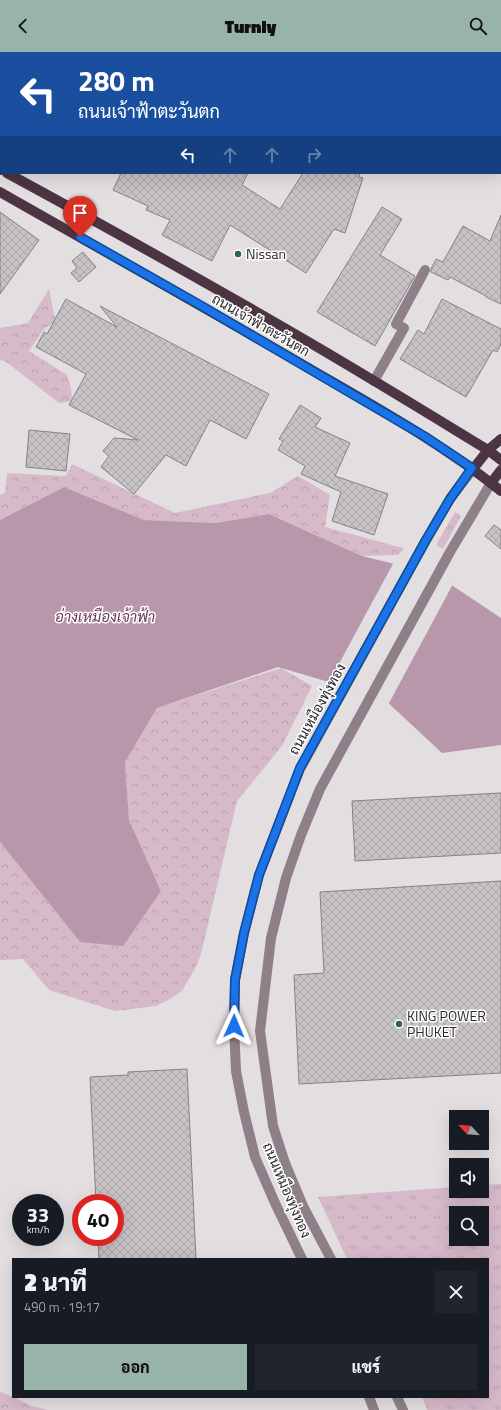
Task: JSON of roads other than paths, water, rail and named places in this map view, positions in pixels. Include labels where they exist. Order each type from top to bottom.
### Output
[{"type":"main road","name":"ถนนเจ้าฟ้าตะวันตก","points":[[9,174],[157,255],[374,381],[488,450],[501,460]]},
{"type":"main road","name":"ถนนเจ้าฟ้าตะวันตก","points":[[0,192],[200,305],[410,428],[472,468],[501,491]]},
{"type":"main road","points":[[472,468],[488,450],[501,439]]},
{"type":"main road","points":[[491,483],[501,470]]},
{"type":"street","points":[[374,381],[404,328],[396,324],[425,270]]},
{"type":"street","name":"ถนนเหมืองทุ่งทอง","points":[[302,1258],[255,1157],[236,1070],[234,1026],[235,980],[244,933],[259,875],[300,768],[426,540],[450,499],[472,468]]},
{"type":"street","name":"ถนนเหมืองทุ่งทอง","points":[[330,1258],[303,1206],[285,1163],[274,1126],[260,1031],[271,938],[286,878],[320,788],[450,552],[491,483]]},
{"type":"street","points":[[369,1398],[374,1410]]},
{"type":"street","points":[[397,1398],[403,1410]]},
{"type":"water","name":"อ่างเหมืองเจ้าฟ้า","points":[[64,487],[144,520],[215,523],[269,514],[362,556],[435,574],[501,618],[501,745],[442,753],[383,698],[278,667],[157,708],[125,762],[129,820],[161,891],[123,946],[80,942],[0,842],[0,520]]},
{"type":"place","name":"Nissan","points":[[238,254]]},
{"type":"place","name":"KING POWER PHUKET","points":[[399,1024]]}]
